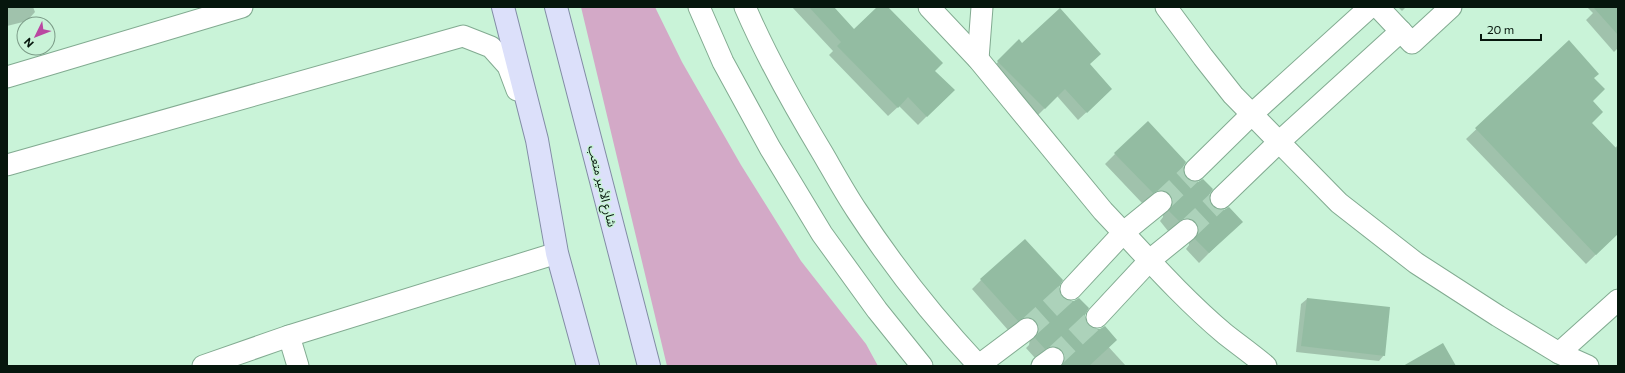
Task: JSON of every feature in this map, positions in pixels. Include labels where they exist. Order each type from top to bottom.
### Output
[{"type":"main road","points":[[503,7],[537,140],[557,253],[588,366]]},
{"type":"main road","name":"شارع الأمير متعب","points":[[556,7],[649,366]]},
{"type":"street","points":[[699,7],[723,62],[770,148],[818,228],[877,310],[922,366]]},
{"type":"street","points":[[745,7],[761,44],[807,127],[857,211],[912,288],[955,341],[978,366],[1026,330]]},
{"type":"street","points":[[929,7],[978,59],[1104,211],[1175,287],[1225,334],[1266,366]]},
{"type":"street","points":[[978,59],[982,7]]},
{"type":"street","points":[[1166,7],[1207,63],[1233,95],[1340,203],[1416,263],[1559,353],[1588,366]]},
{"type":"street","points":[[1194,170],[1252,114],[1370,7]]},
{"type":"street","points":[[1378,7],[1412,43],[1451,7]]},
{"type":"street","points":[[7,77],[236,8]]},
{"type":"street","points":[[1221,198],[1279,142],[1401,31]]},
{"type":"street","points":[[7,165],[463,36],[491,47],[508,66],[537,140]]},
{"type":"street","points":[[1071,289],[1124,232],[1160,202]]},
{"type":"street","points":[[1097,317],[1150,260],[1187,230]]},
{"type":"street","points":[[203,366],[289,336],[557,253]]},
{"type":"street","points":[[1559,353],[1618,300]]},
{"type":"street","points":[[289,336],[298,366]]},
{"type":"shaded area","points":[[581,7],[655,7],[682,62],[741,165],[801,261],[866,344],[878,366],[667,366]]},
{"type":"building","points":[[809,7],[834,7],[854,29],[877,7],[888,7],[943,63],[935,71],[955,90],[927,117],[908,97],[898,108],[837,46],[841,42]]},
{"type":"building","points":[[1593,7],[1618,7],[1618,35]]},
{"type":"building","points":[[1060,8],[1101,54],[1090,64],[1112,89],[1087,113],[1065,89],[1045,109],[997,61],[1019,39],[1022,43]]},
{"type":"building","points":[[1569,40],[1599,74],[1594,78],[1605,89],[1593,101],[1603,112],[1592,123],[1618,150],[1618,234],[1596,255],[1475,128]]},
{"type":"building","points":[[1148,121],[1186,162],[1183,167],[1183,173],[1186,178],[1192,182],[1198,182],[1203,179],[1213,189],[1209,195],[1209,201],[1212,206],[1218,210],[1224,210],[1229,207],[1243,222],[1209,253],[1195,239],[1199,229],[1196,222],[1186,218],[1179,221],[1169,211],[1173,201],[1170,194],[1160,190],[1153,193],[1114,153]]},
{"type":"building","points":[[1025,239],[1063,280],[1059,287],[1059,292],[1063,297],[1069,301],[1074,301],[1079,298],[1089,308],[1085,315],[1085,320],[1089,325],[1095,329],[1100,329],[1105,326],[1117,340],[1089,366],[1062,366],[1065,357],[1062,351],[1058,347],[1052,346],[1045,349],[1035,338],[1038,334],[1039,328],[1036,321],[1032,318],[1026,317],[1018,321],[980,279]]},
{"type":"building","points":[[1307,298],[1390,307],[1385,356],[1301,346]]},
{"type":"building","points":[[1443,343],[1456,366],[1403,366]]},
{"type":"tunnel","points":[[1161,202],[1195,170]]},
{"type":"tunnel","points":[[1187,230],[1221,198]]},
{"type":"tunnel","points":[[1027,329],[1071,289]]},
{"type":"tunnel","points":[[1053,358],[1097,317]]}]
